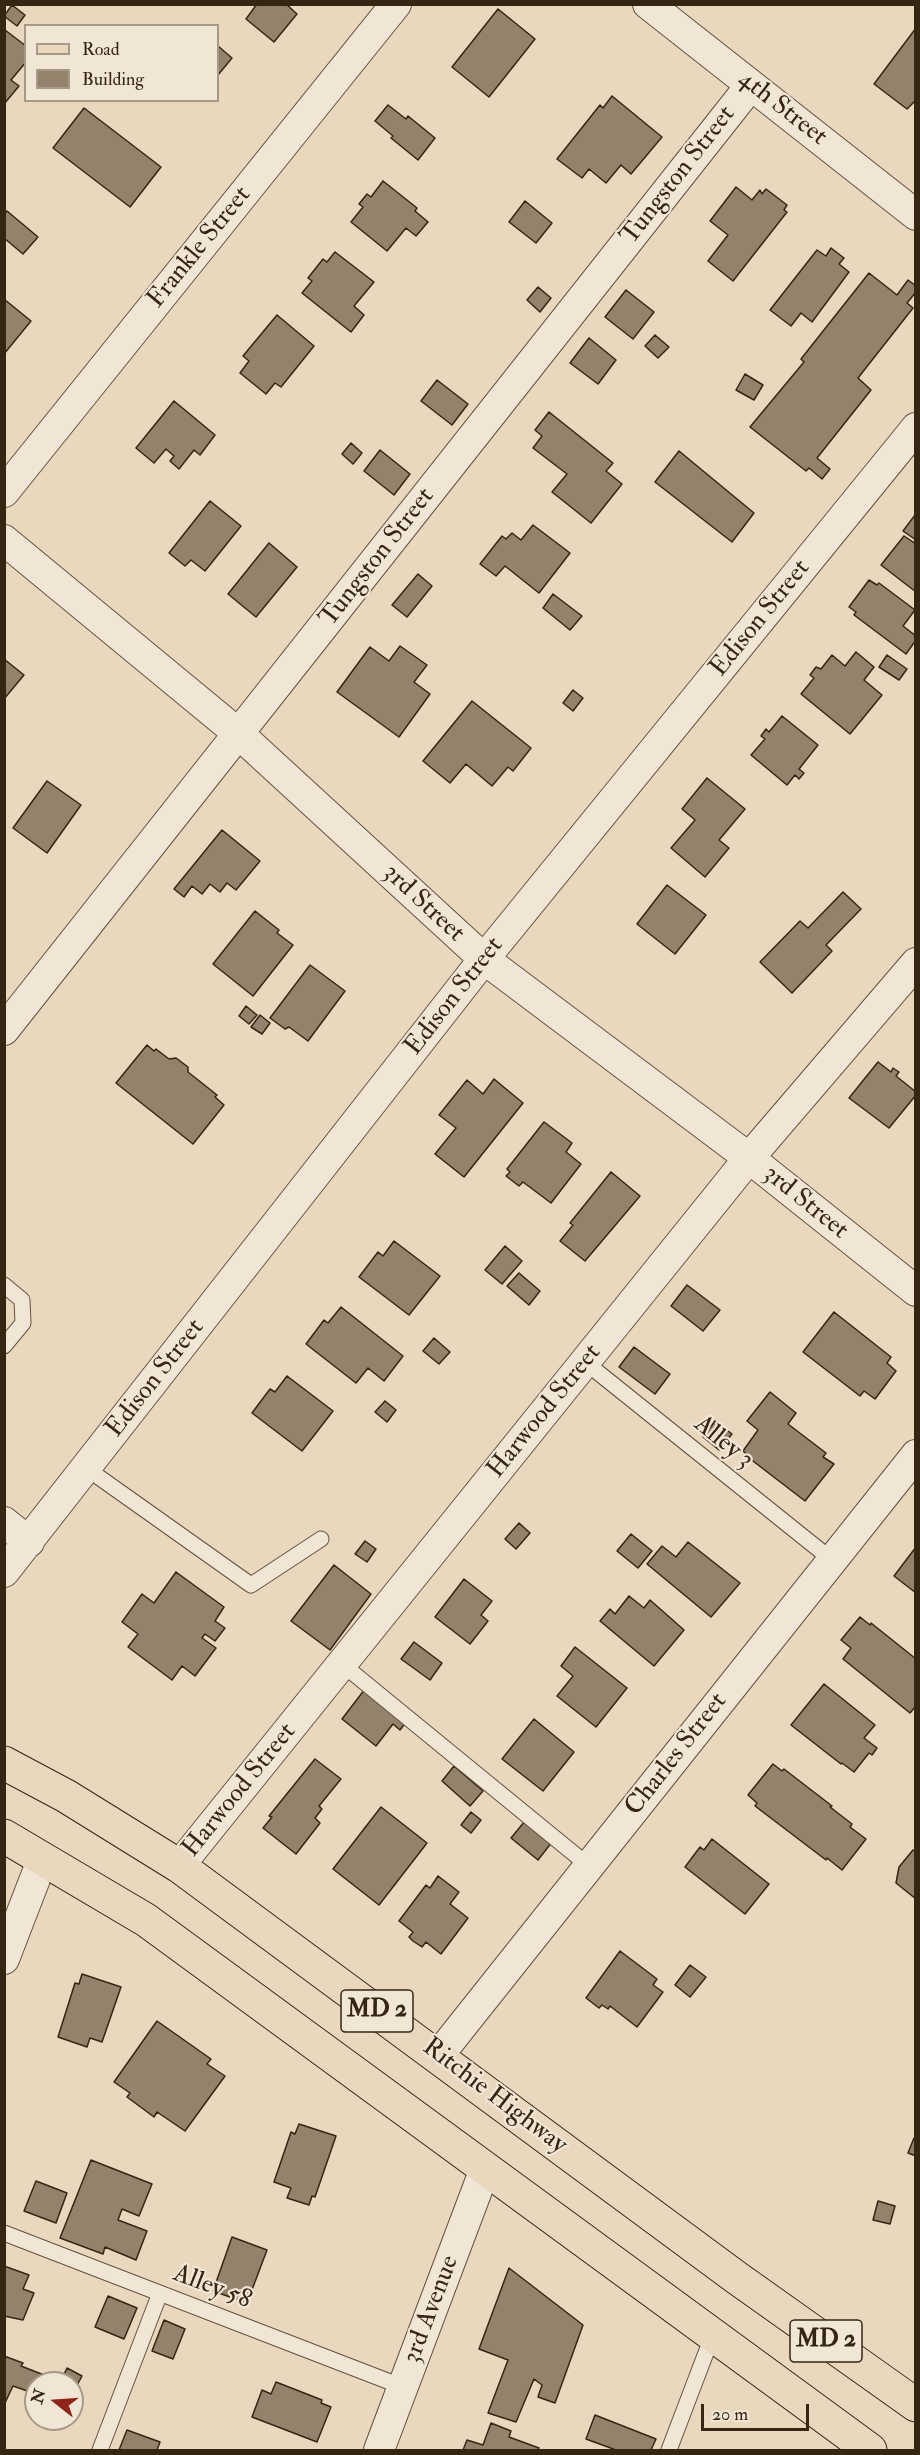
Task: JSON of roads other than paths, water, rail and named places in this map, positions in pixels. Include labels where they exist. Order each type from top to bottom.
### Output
[{"type":"main road","name":"Ritchie Highway","points":[[4,1763],[66,1796],[179,1866],[737,2278],[915,2405]]},
{"type":"main road","name":"MD 2","points":[[4,1836],[146,1920],[870,2451]]},
{"type":"street","name":"Frankle Street","points":[[4,492],[396,4]]},
{"type":"street","name":"4th Street","points":[[648,4],[915,215]]},
{"type":"street","name":"Tungston Street","points":[[4,1030],[751,85]]},
{"type":"street","name":"Edison Street","points":[[4,1572],[484,959],[915,428]]},
{"type":"street","name":"3rd Street","points":[[4,540],[239,734],[484,959],[749,1158],[915,1291]]},
{"type":"street","name":"Harwood Street","points":[[179,1866],[749,1158],[915,963]]},
{"type":"street","name":"Charles Street","points":[[438,2056],[915,1455]]},
{"type":"street","points":[[4,1522],[29,1542]]},
{"type":"street","points":[[4,1959],[43,1858]]},
{"type":"street","name":"3rd Avenue","points":[[379,2451],[485,2169]]},
{"type":"lane","points":[[4,1285],[22,1300],[23,1323],[4,1346]]},
{"type":"lane","name":"Alley 3","points":[[585,1362],[832,1560]]},
{"type":"lane","points":[[86,1468],[251,1586],[321,1539]]},
{"type":"lane","points":[[342,1664],[589,1866]]},
{"type":"lane","name":"Alley 58","points":[[4,2233],[403,2387]]},
{"type":"lane","points":[[100,2451],[160,2293]]},
{"type":"lane","points":[[669,2451],[712,2337]]}]
